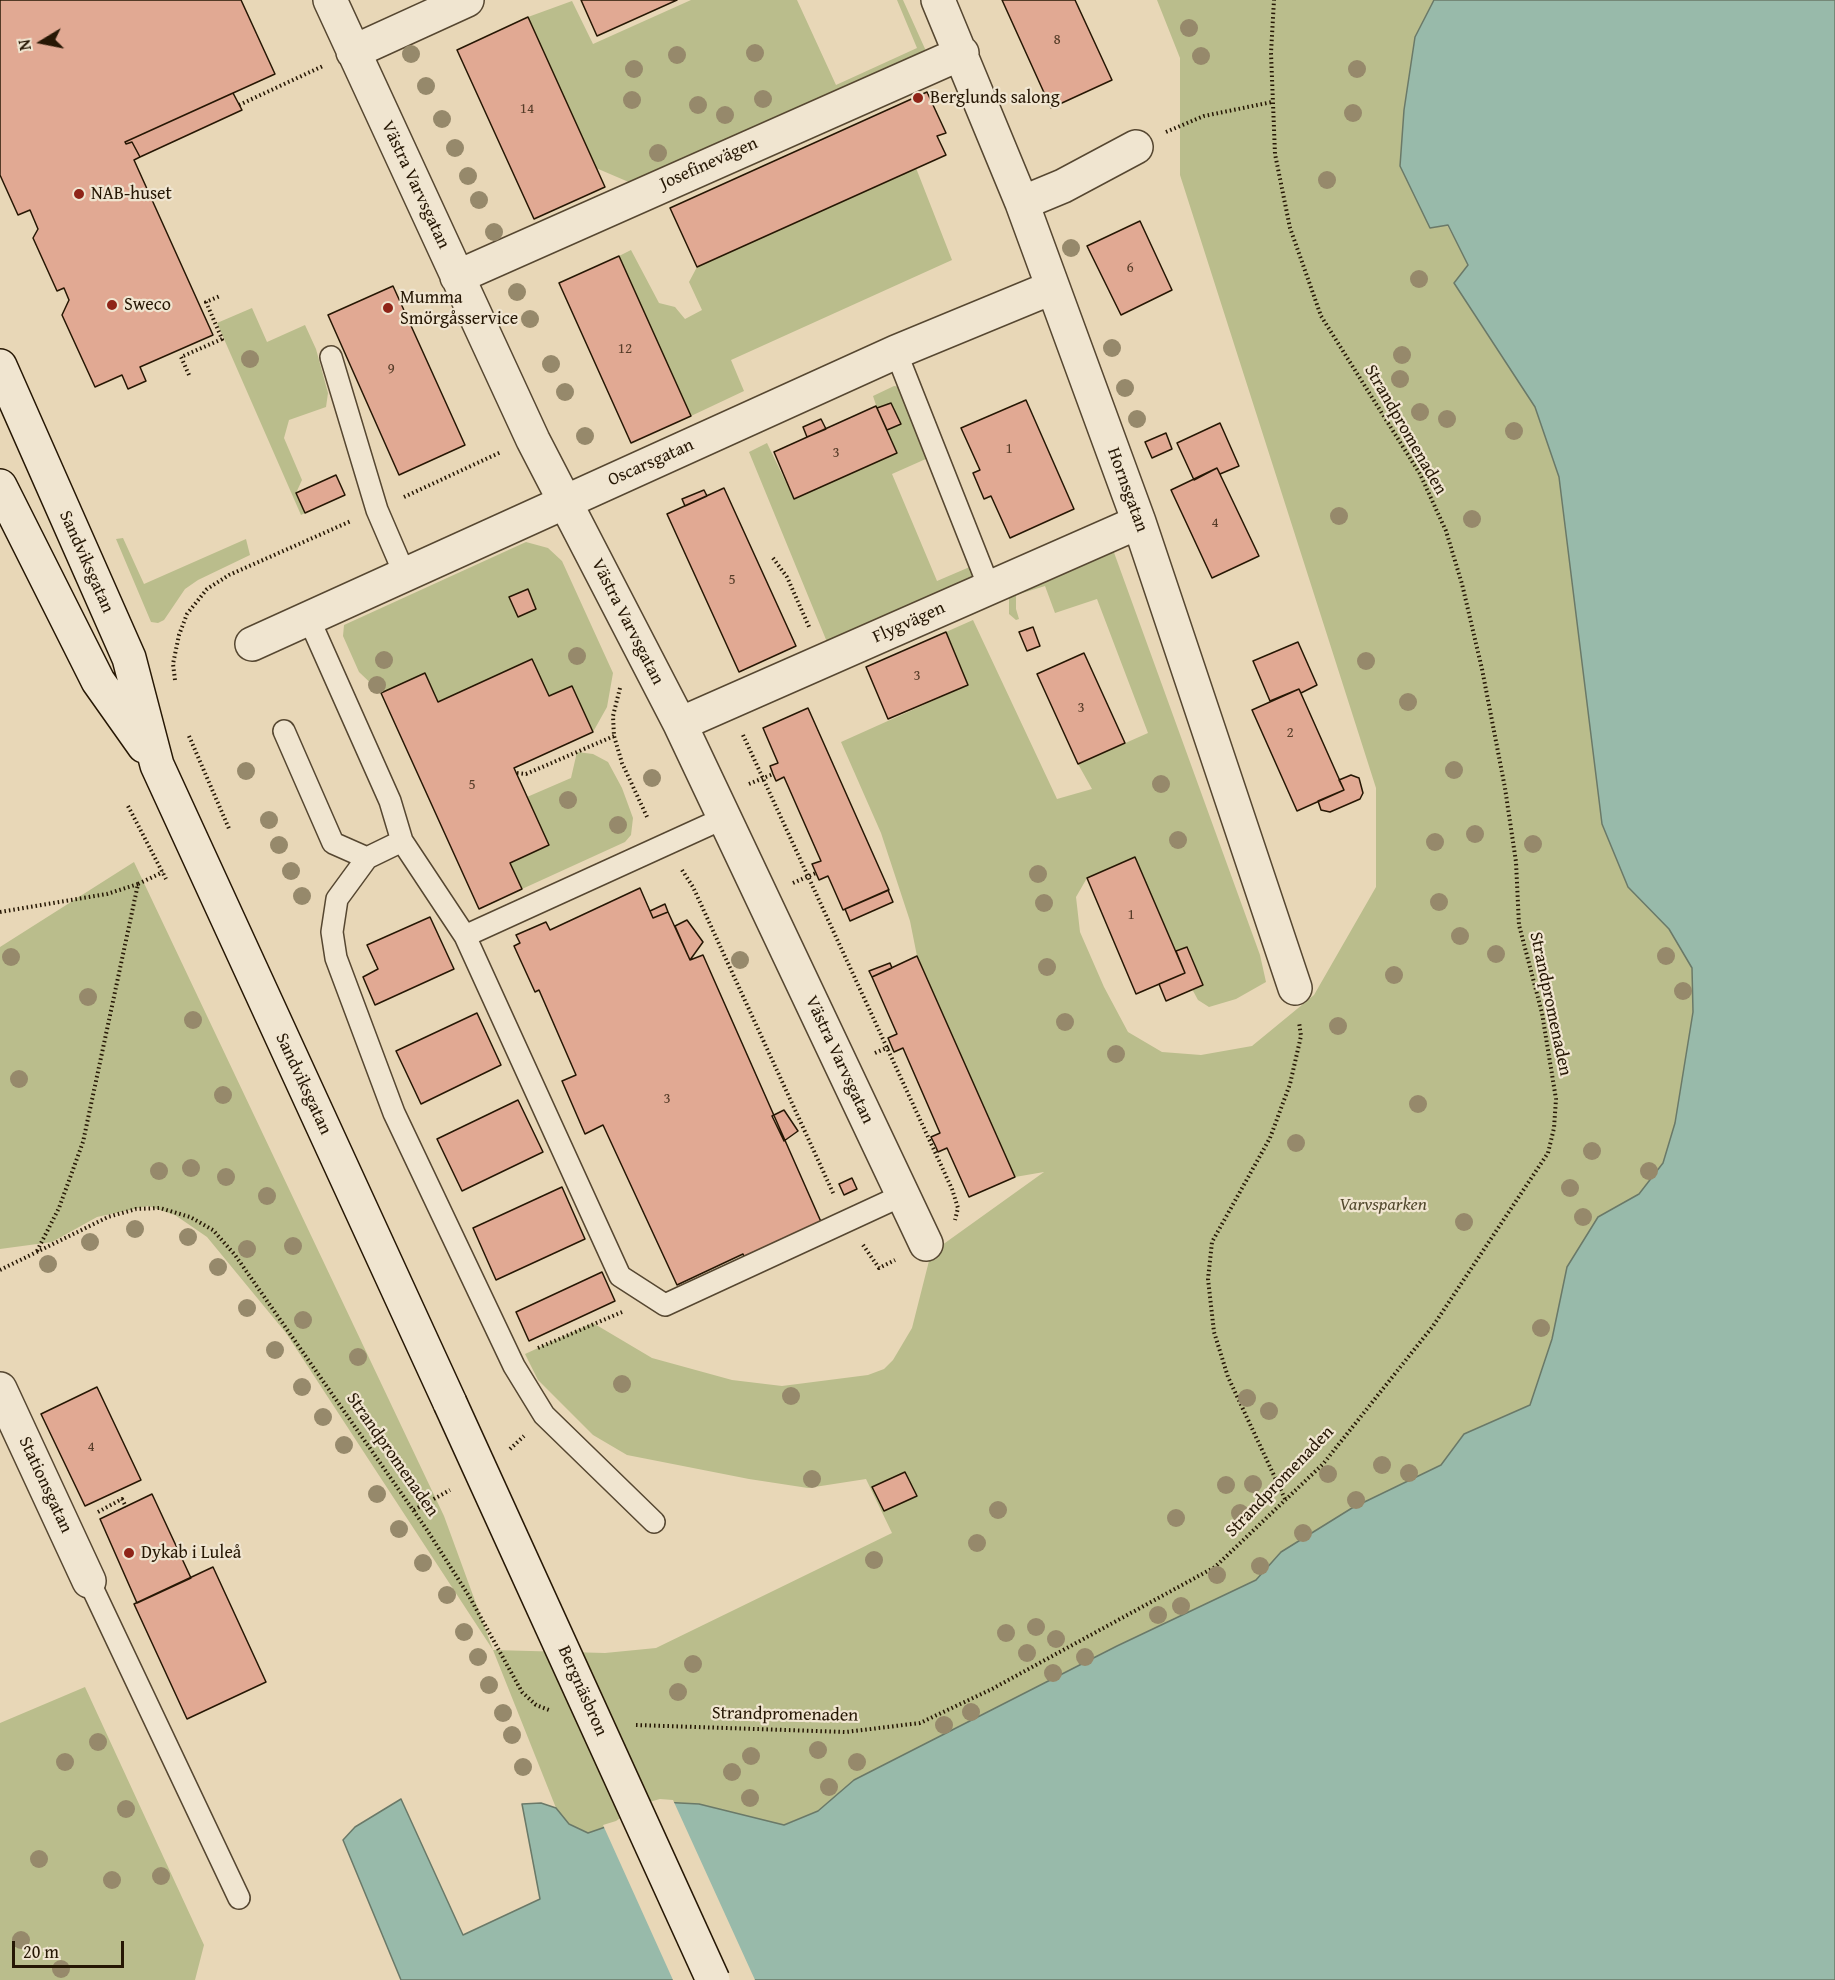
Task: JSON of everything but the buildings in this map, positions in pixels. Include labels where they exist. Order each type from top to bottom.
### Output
[{"type":"street","name":"Västra Varvsgatan","points":[[330,0],[533,441],[680,724],[926,1244]]},
{"type":"street","points":[[353,52],[467,0]]},
{"type":"street","name":"Hornsgatan","points":[[938,0],[962,53],[1022,203],[1051,288],[1139,522],[1295,988]]},
{"type":"street","name":"Josefinevägen","points":[[457,277],[962,53]]},
{"type":"street","points":[[1022,203],[1063,186],[1136,147]]},
{"type":"street","name":"Oscarsgatan","points":[[252,644],[896,352],[1051,288]]},
{"type":"street","name":"Sandviksgatan","points":[[0,366],[129,658],[157,765]]},
{"type":"street","name":"Sandviksgatan","points":[[0,486],[99,681],[157,765],[450,1403]]},
{"type":"street","name":"Flygvägen","points":[[680,724],[1139,522]]},
{"type":"street","name":"Stationsgatan","points":[[0,1389],[89,1581]]},
{"type":"street","name":"Bergnäsbron","points":[[450,1403],[713,1980]]},
{"type":"lane","points":[[896,352],[989,587]]},
{"type":"lane","points":[[331,357],[377,510],[405,575]]},
{"type":"lane","points":[[309,619],[390,801],[402,841],[465,936],[620,1276],[665,1305],[903,1195]]},
{"type":"lane","points":[[284,731],[333,843],[366,858]]},
{"type":"lane","points":[[465,936],[724,818]]},
{"type":"lane","points":[[402,841],[366,858],[337,899],[332,932],[336,958],[394,1113],[514,1366],[544,1415],[654,1521]]},
{"type":"lane","points":[[89,1581],[239,1898]]},
{"type":"path","name":"Strandpromenaden","points":[[635,1725],[846,1732],[929,1720],[1215,1567],[1323,1464],[1433,1326],[1524,1192],[1551,1145],[1556,1099],[1542,1013],[1519,925],[1516,862],[1505,788],[1482,669],[1462,584],[1446,531],[1420,474],[1340,347],[1317,305],[1290,228],[1275,154],[1272,102],[1274,0]]},
{"type":"path","points":[[239,105],[353,52]]},
{"type":"path","points":[[1136,147],[1204,116],[1272,102]]},
{"type":"path","points":[[189,375],[181,357],[222,339],[206,302],[220,296]]},
{"type":"path","points":[[176,688],[173,664],[178,635],[187,614],[207,590],[229,575],[377,510],[491,455],[533,441]]},
{"type":"path","points":[[773,558],[787,577],[824,660]]},
{"type":"path","points":[[517,773],[526,774],[614,735]]},
{"type":"path","points":[[0,912],[107,894],[138,884],[163,872],[128,806]]},
{"type":"path","points":[[37,1252],[59,1208],[83,1142],[138,884]]},
{"type":"path","points":[[1285,1499],[1228,1377],[1214,1332],[1208,1279],[1212,1242],[1270,1138],[1290,1084],[1301,1036],[1295,988]]},
{"type":"path","name":"Strandpromenaden","points":[[0,1270],[108,1217],[136,1209],[160,1208],[190,1217],[213,1230],[236,1255],[420,1520],[469,1596],[522,1692],[536,1705],[559,1712]]},
{"type":"path","points":[[514,1366],[525,1354],[652,1297]]},
{"type":"green space","points":[[691,0],[797,0],[836,85],[917,48],[897,0],[903,0],[926,51],[631,183],[596,168],[528,17],[572,1],[593,44]]},
{"type":"green space","name":"Varvsparken","points":[[1157,0],[1434,0],[1415,37],[1412,72],[1431,228],[1447,225],[1469,265],[1457,280],[1473,313],[1535,407],[1559,477],[1579,634],[1628,887],[1669,929],[1692,968],[1693,1012],[1675,1123],[1663,1163],[1639,1194],[1598,1217],[1530,1405],[1464,1434],[1441,1465],[1352,1508],[1281,1552],[1256,1580],[1117,1646],[854,1780],[818,1811],[783,1825],[699,1804],[617,1823],[588,1833],[569,1824],[556,1808],[493,1650],[605,1653],[656,1648],[892,1533],[866,1479],[808,1488],[627,1455],[593,1435],[538,1380],[525,1354],[593,1323],[652,1358],[732,1380],[782,1386],[868,1375],[884,1369],[893,1360],[912,1328],[931,1253],[1044,1172],[1015,1177],[917,956],[910,921],[881,833],[841,742],[968,685],[946,632],[973,620],[1057,799],[1092,789],[1078,764],[1148,733],[1097,599],[1055,613],[1045,586],[1016,595],[1019,619],[1016,620],[1009,614],[1009,592],[1112,547],[1260,955],[1266,982],[1236,999],[1209,1007],[1198,1000],[1192,989],[1203,985],[1188,947],[1176,951],[1135,858],[1087,878],[1076,897],[1080,932],[1104,987],[1128,1032],[1162,1052],[1201,1055],[1252,1046],[1314,995],[1376,887],[1376,788],[1180,175],[1180,58]]},
{"type":"green space","points":[[916,168],[952,260],[731,360],[744,391],[691,416],[619,256],[631,250],[659,303],[675,307],[685,319],[702,310],[689,282],[697,267]]},
{"type":"green space","points":[[252,308],[267,342],[305,325],[316,349],[328,393],[326,407],[289,420],[284,438],[302,480],[296,493],[305,513],[301,515],[217,323]]},
{"type":"green space","points":[[894,386],[900,387],[928,458],[892,474],[937,581],[972,566],[974,577],[827,642],[749,452],[767,443],[794,499],[897,453],[887,430],[900,424],[891,403],[877,408],[873,396]]},
{"type":"green space","points":[[123,538],[144,584],[246,539],[250,555],[198,580],[185,589],[164,620],[158,623],[151,622],[116,539]]},
{"type":"green space","points":[[526,542],[548,548],[562,561],[613,673],[607,707],[593,732],[572,686],[549,696],[532,659],[438,702],[425,673],[381,693],[359,672],[343,636],[344,625]]},
{"type":"green space","points":[[577,752],[593,754],[608,762],[622,788],[633,818],[631,835],[625,842],[522,889],[510,863],[549,845],[527,797],[571,778]]},
{"type":"green space","points":[[134,862],[444,1516],[493,1650],[286,1333],[207,1237],[175,1215],[148,1206],[97,1217],[52,1242],[0,1249],[0,947]]},
{"type":"green space","points":[[85,1687],[204,1945],[195,1980],[0,1980],[0,1723]]},
{"type":"shaded area","points":[[1434,0],[1835,0],[1835,1980],[401,1980],[343,1840],[355,1827],[401,1799],[463,1935],[540,1899],[522,1804],[541,1803],[556,1808],[569,1824],[588,1833],[617,1823],[661,1802],[699,1804],[784,1825],[818,1811],[854,1780],[1117,1646],[1256,1580],[1281,1552],[1352,1508],[1441,1465],[1464,1434],[1530,1405],[1552,1339],[1567,1267],[1598,1217],[1639,1194],[1663,1163],[1675,1123],[1693,1012],[1692,968],[1669,929],[1628,887],[1602,824],[1559,477],[1535,407],[1454,283],[1468,265],[1448,225],[1430,228],[1400,166],[1404,110],[1415,37]]},
{"type":"pier","points":[[660,1799],[673,1800],[755,1980],[673,1980],[603,1825],[616,1821],[638,1805]]},
{"type":"place","name":"Berglunds salong","points":[[918,98]]},
{"type":"place","name":"NAB-huset","points":[[79,194]]},
{"type":"place","name":"Sweco","points":[[112,305]]},
{"type":"place","name":"Mumma Smörgåsservice","points":[[388,308]]},
{"type":"place","name":"Dykab i Luleå","points":[[129,1553]]}]
